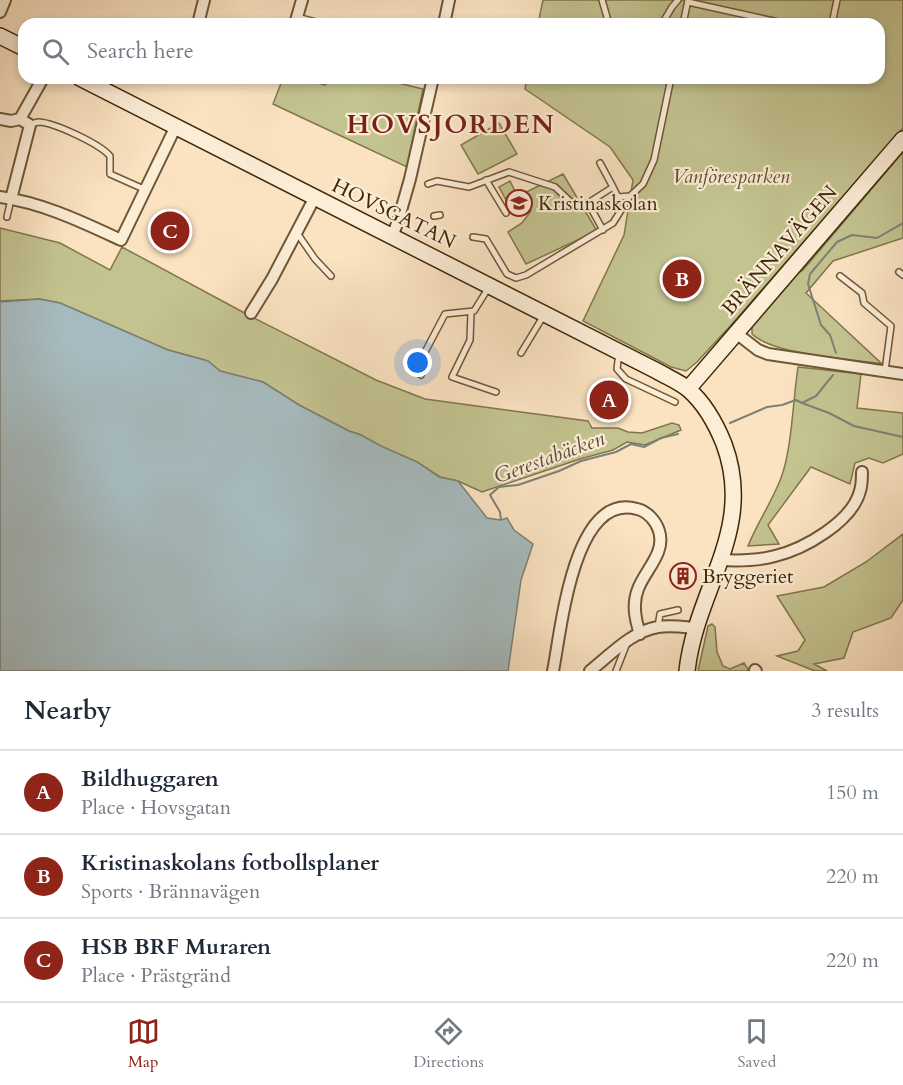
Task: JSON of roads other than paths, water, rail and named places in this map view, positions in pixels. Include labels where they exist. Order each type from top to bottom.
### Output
[{"type":"main road","points":[[0,36],[18,45]]},
{"type":"main road","name":"HOVSGATAN","points":[[92,84],[619,351],[688,389]]},
{"type":"main road","name":"BRÄNNAVÄGEN","points":[[688,389],[903,139]]},
{"type":"main road","points":[[687,671],[696,628],[731,527],[734,506],[733,475],[716,424],[688,389]]},
{"type":"street","points":[[0,12],[5,0]]},
{"type":"street","points":[[200,18],[204,0]]},
{"type":"street","points":[[297,18],[302,0]]},
{"type":"street","points":[[445,18],[449,0]]},
{"type":"street","points":[[41,84],[25,122],[6,198],[69,216],[122,240],[176,126]]},
{"type":"street","points":[[392,237],[399,221],[410,179],[432,84]]},
{"type":"street","points":[[0,118],[25,122]]},
{"type":"street","points":[[251,313],[315,197]]},
{"type":"street","points":[[736,333],[758,350],[768,354],[903,374]]},
{"type":"street","points":[[720,560],[743,561],[775,556],[822,535],[848,513],[860,490],[862,472]]},
{"type":"street","points":[[553,671],[562,612],[571,577],[586,537],[594,523],[604,515],[622,509],[638,509],[646,513],[654,519],[660,535],[658,554],[640,583],[636,595],[634,613],[640,634]]},
{"type":"street","points":[[590,671],[640,634],[658,627],[696,628]]},
{"type":"lane","points":[[602,0],[607,18]]},
{"type":"lane","points":[[666,18],[678,0]]},
{"type":"lane","points":[[833,18],[837,0]]},
{"type":"lane","points":[[684,18],[688,1],[761,18]]},
{"type":"lane","points":[[472,237],[486,239],[507,274],[516,278],[526,275],[613,223],[630,196],[643,184],[654,159],[670,84]]},
{"type":"lane","points":[[25,122],[38,122],[58,127],[99,146],[110,156],[110,174],[146,190]]},
{"type":"lane","points":[[600,163],[618,197],[630,196]]},
{"type":"lane","points":[[428,184],[437,181],[469,187],[509,172],[555,187],[574,205],[588,203],[613,187]]},
{"type":"lane","points":[[486,180],[506,213]]},
{"type":"lane","points":[[6,198],[7,217]]},
{"type":"lane","points":[[588,203],[603,230]]},
{"type":"lane","points":[[297,233],[315,259],[331,276]]},
{"type":"lane","points":[[840,276],[862,294],[864,303],[891,326],[885,371]]},
{"type":"lane","points":[[421,375],[415,371],[446,314],[471,313],[490,285]]},
{"type":"lane","points":[[471,313],[470,340],[452,377],[496,392]]},
{"type":"lane","points":[[521,353],[545,314]]},
{"type":"lane","points":[[619,351],[617,369],[626,379],[675,402]]},
{"type":"lane","points":[[658,627],[660,614],[678,610]]},
{"type":"lane","points":[[616,671],[628,641]]},
{"type":"waterway","points":[[836,353],[830,335],[821,325],[808,284],[810,274],[837,242],[852,235],[877,238],[903,223]]},
{"type":"waterway","points":[[730,423],[767,407],[796,400],[802,403],[816,396],[833,375]]},
{"type":"waterway","points":[[802,403],[854,426],[903,437]]},
{"type":"waterway","name":"Gerestabäcken","points":[[501,520],[500,512],[490,495],[499,487],[518,485],[581,461],[616,452],[631,444],[644,447],[661,438],[678,434]]},
{"type":"place","name":"Kristinaskolan","points":[[519,203]]},
{"type":"place","name":"HSB BRF Muraren","points":[[170,231]]},
{"type":"place","name":"Kristinaskolans fotbollsplaner","points":[[682,279]]},
{"type":"place","name":"Bildhuggaren","points":[[609,400]]},
{"type":"place","name":"Bryggeriet","points":[[683,576]]},
{"type":"district","name":"HOVSJORDEN","points":[[451,124]]},
{"type":"park label","name":"Vanföresparken","points":[[731,176]]}]
